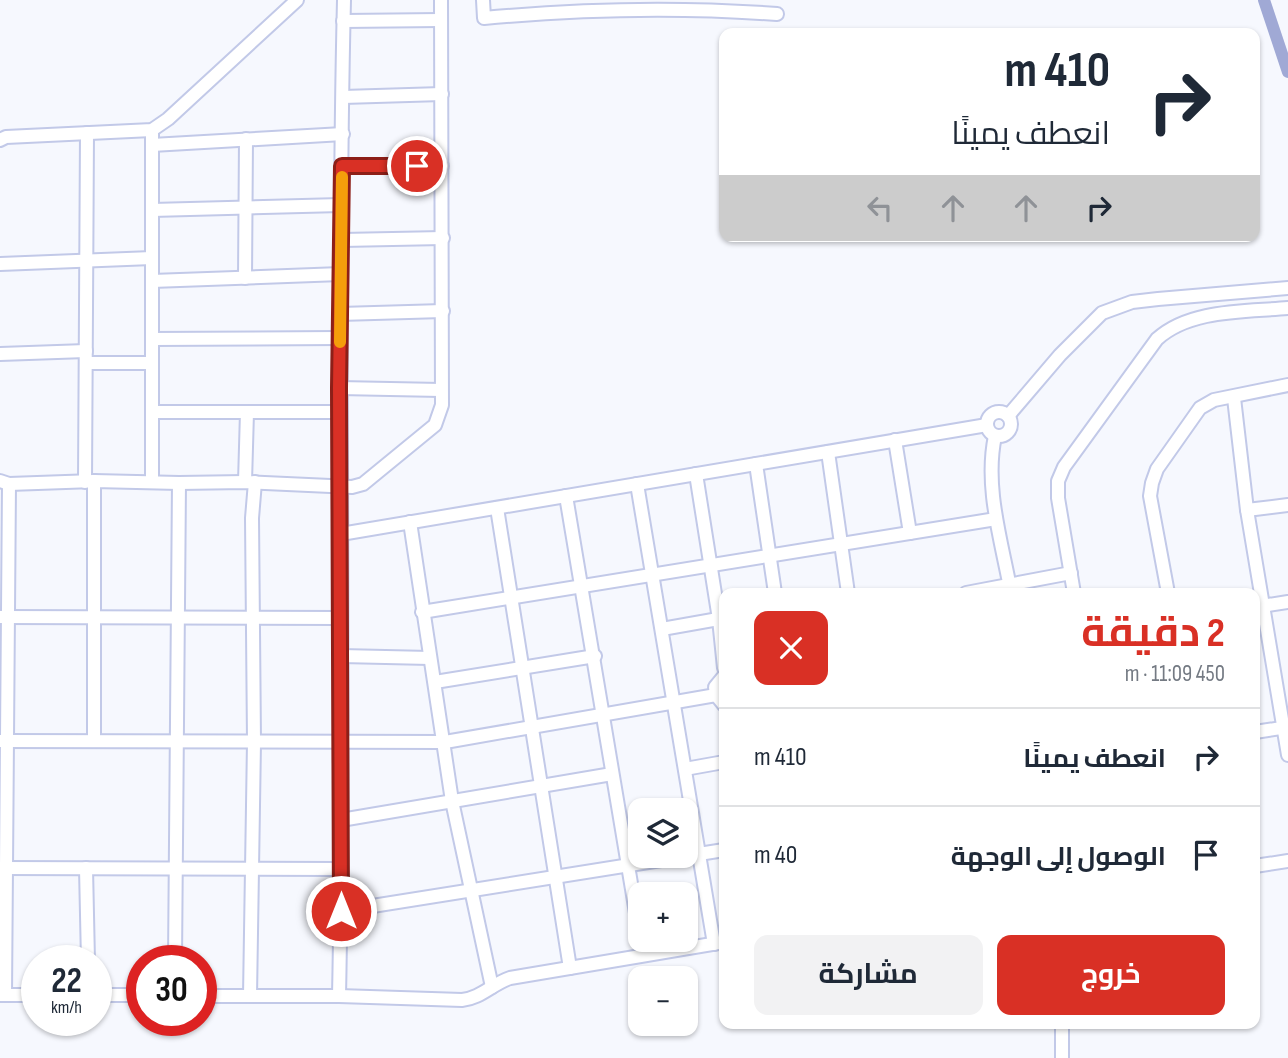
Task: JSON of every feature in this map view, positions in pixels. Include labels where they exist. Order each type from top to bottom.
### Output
[{"type":"street","points":[[0,140],[6,137],[135,133],[152,130],[168,119],[297,0]]},
{"type":"street","points":[[339,996],[339,388],[344,0]]},
{"type":"street","points":[[21,995],[2,995],[4,489],[90,482],[250,482],[352,487],[363,484],[435,425],[442,405],[441,0]]},
{"type":"street","points":[[483,0],[484,18],[612,10],[777,14]]},
{"type":"street","points":[[343,21],[441,20]]},
{"type":"street","points":[[343,97],[442,94]]},
{"type":"street","points":[[152,130],[152,482]]},
{"type":"street","points":[[88,133],[86,357],[94,741]]},
{"type":"street","points":[[152,145],[343,134]]},
{"type":"street","points":[[245,278],[246,139]]},
{"type":"street","points":[[342,166],[442,166]]},
{"type":"street","points":[[152,211],[341,205]]},
{"type":"street","points":[[342,240],[443,238]]},
{"type":"street","points":[[0,264],[152,258]]},
{"type":"street","points":[[152,281],[341,274]]},
{"type":"street","points":[[1009,416],[1060,355],[1102,313],[1132,302],[1288,288]]},
{"type":"street","points":[[1073,588],[1058,498],[1058,481],[1064,467],[1157,339],[1170,327],[1182,322],[1220,314],[1288,308]]},
{"type":"street","points":[[340,314],[443,311]]},
{"type":"street","points":[[152,339],[340,338]]},
{"type":"street","points":[[0,354],[152,363]]},
{"type":"street","points":[[1167,588],[1150,496],[1157,469],[1200,408],[1214,400],[1288,385]]},
{"type":"street","points":[[339,388],[441,390]]},
{"type":"street","points":[[1234,398],[1257,588]]},
{"type":"street","points":[[152,412],[339,412]]},
{"type":"street","points":[[247,412],[252,518],[254,742],[250,996]]},
{"type":"street","points":[[1003,412],[1012,421],[1011,428],[1008,433],[995,436],[987,425],[992,414],[1003,412]]},
{"type":"street","points":[[341,534],[987,425]]},
{"type":"street","points":[[995,436],[990,472],[1010,588]]},
{"type":"street","points":[[895,440],[910,533]]},
{"type":"street","points":[[828,452],[847,588]]},
{"type":"street","points":[[756,464],[774,588]]},
{"type":"street","points":[[696,474],[719,604]]},
{"type":"street","points":[[175,945],[179,483]]},
{"type":"street","points":[[637,484],[689,798]]},
{"type":"street","points":[[341,911],[628,866],[595,656],[566,496]]},
{"type":"street","points":[[1247,510],[1288,505]]},
{"type":"street","points":[[497,508],[570,968]]},
{"type":"street","points":[[422,612],[996,519]]},
{"type":"street","points":[[410,522],[452,801],[492,987]]},
{"type":"street","points":[[1014,588],[1071,573]]},
{"type":"street","points":[[1260,606],[1288,602]]},
{"type":"street","points":[[1260,610],[1286,727],[1288,755]]},
{"type":"street","points":[[4,617],[341,618]]},
{"type":"street","points":[[662,629],[719,619]]},
{"type":"street","points":[[341,656],[430,658]]},
{"type":"street","points":[[435,682],[595,656]]},
{"type":"street","points":[[3,741],[444,743],[674,702],[719,700]]},
{"type":"street","points":[[1260,731],[1286,727]]},
{"type":"street","points":[[685,769],[719,763]]},
{"type":"street","points":[[341,820],[612,774]]},
{"type":"street","points":[[217,996],[473,999],[510,978],[719,943],[698,855],[719,851]]},
{"type":"street","points":[[1260,865],[1288,861]]},
{"type":"street","points":[[3,868],[340,870]]},
{"type":"street","points":[[86,868],[88,945]]},
{"type":"street","points":[[1062,1029],[1062,1058]]},
{"type":"waterway","points":[[1264,0],[1288,72]]},
{"type":"slow traffic","points":[[340,342],[342,177]]},
{"type":"route","points":[[341,911],[339,388],[342,166],[417,166]]}]
